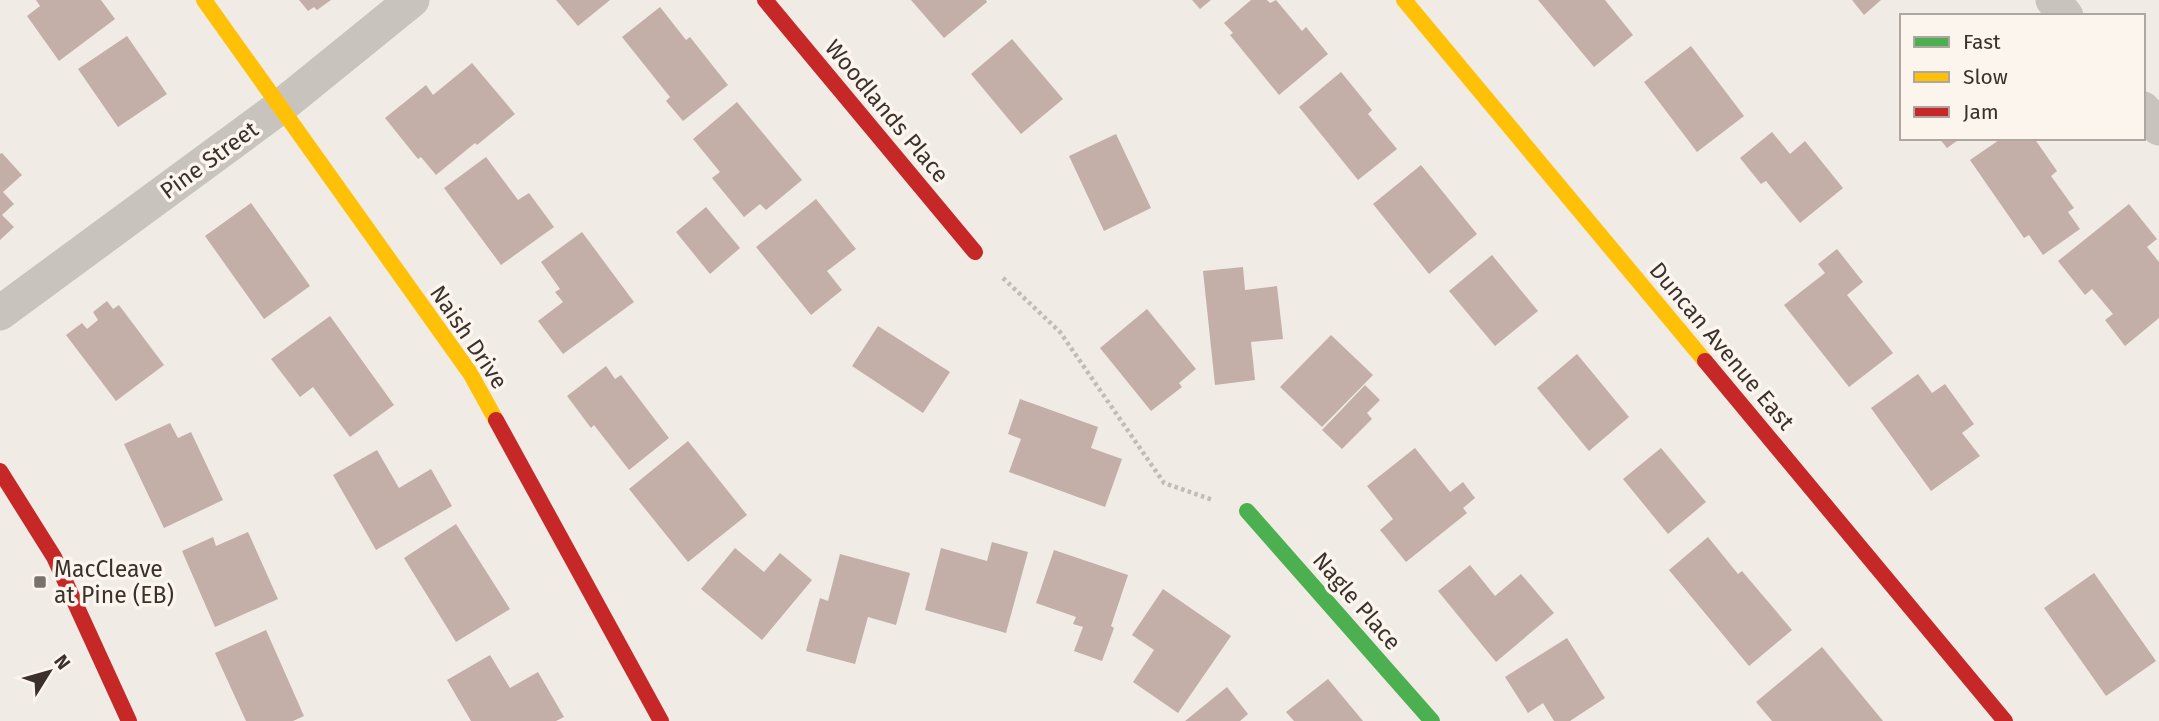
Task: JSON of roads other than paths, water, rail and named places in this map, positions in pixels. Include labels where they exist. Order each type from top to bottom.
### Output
[{"type":"street","name":"Naish Drive","points":[[204,0],[470,373],[661,721]]},
{"type":"street","name":"Pine Street","points":[[0,313],[280,107],[412,0]]},
{"type":"street","name":"Woodlands Place","points":[[765,0],[975,252]]},
{"type":"street","name":"Duncan Avenue East","points":[[1404,0],[2005,721]]},
{"type":"street","points":[[2053,0],[2064,14]]},
{"type":"street","points":[[2145,111],[2159,128]]},
{"type":"street","points":[[0,471],[54,557],[130,721]]},
{"type":"street","name":"Nagle Place","points":[[1247,511],[1433,721]]},
{"type":"place","name":"MacCleave at Pine (EB)","points":[[40,582]]}]
